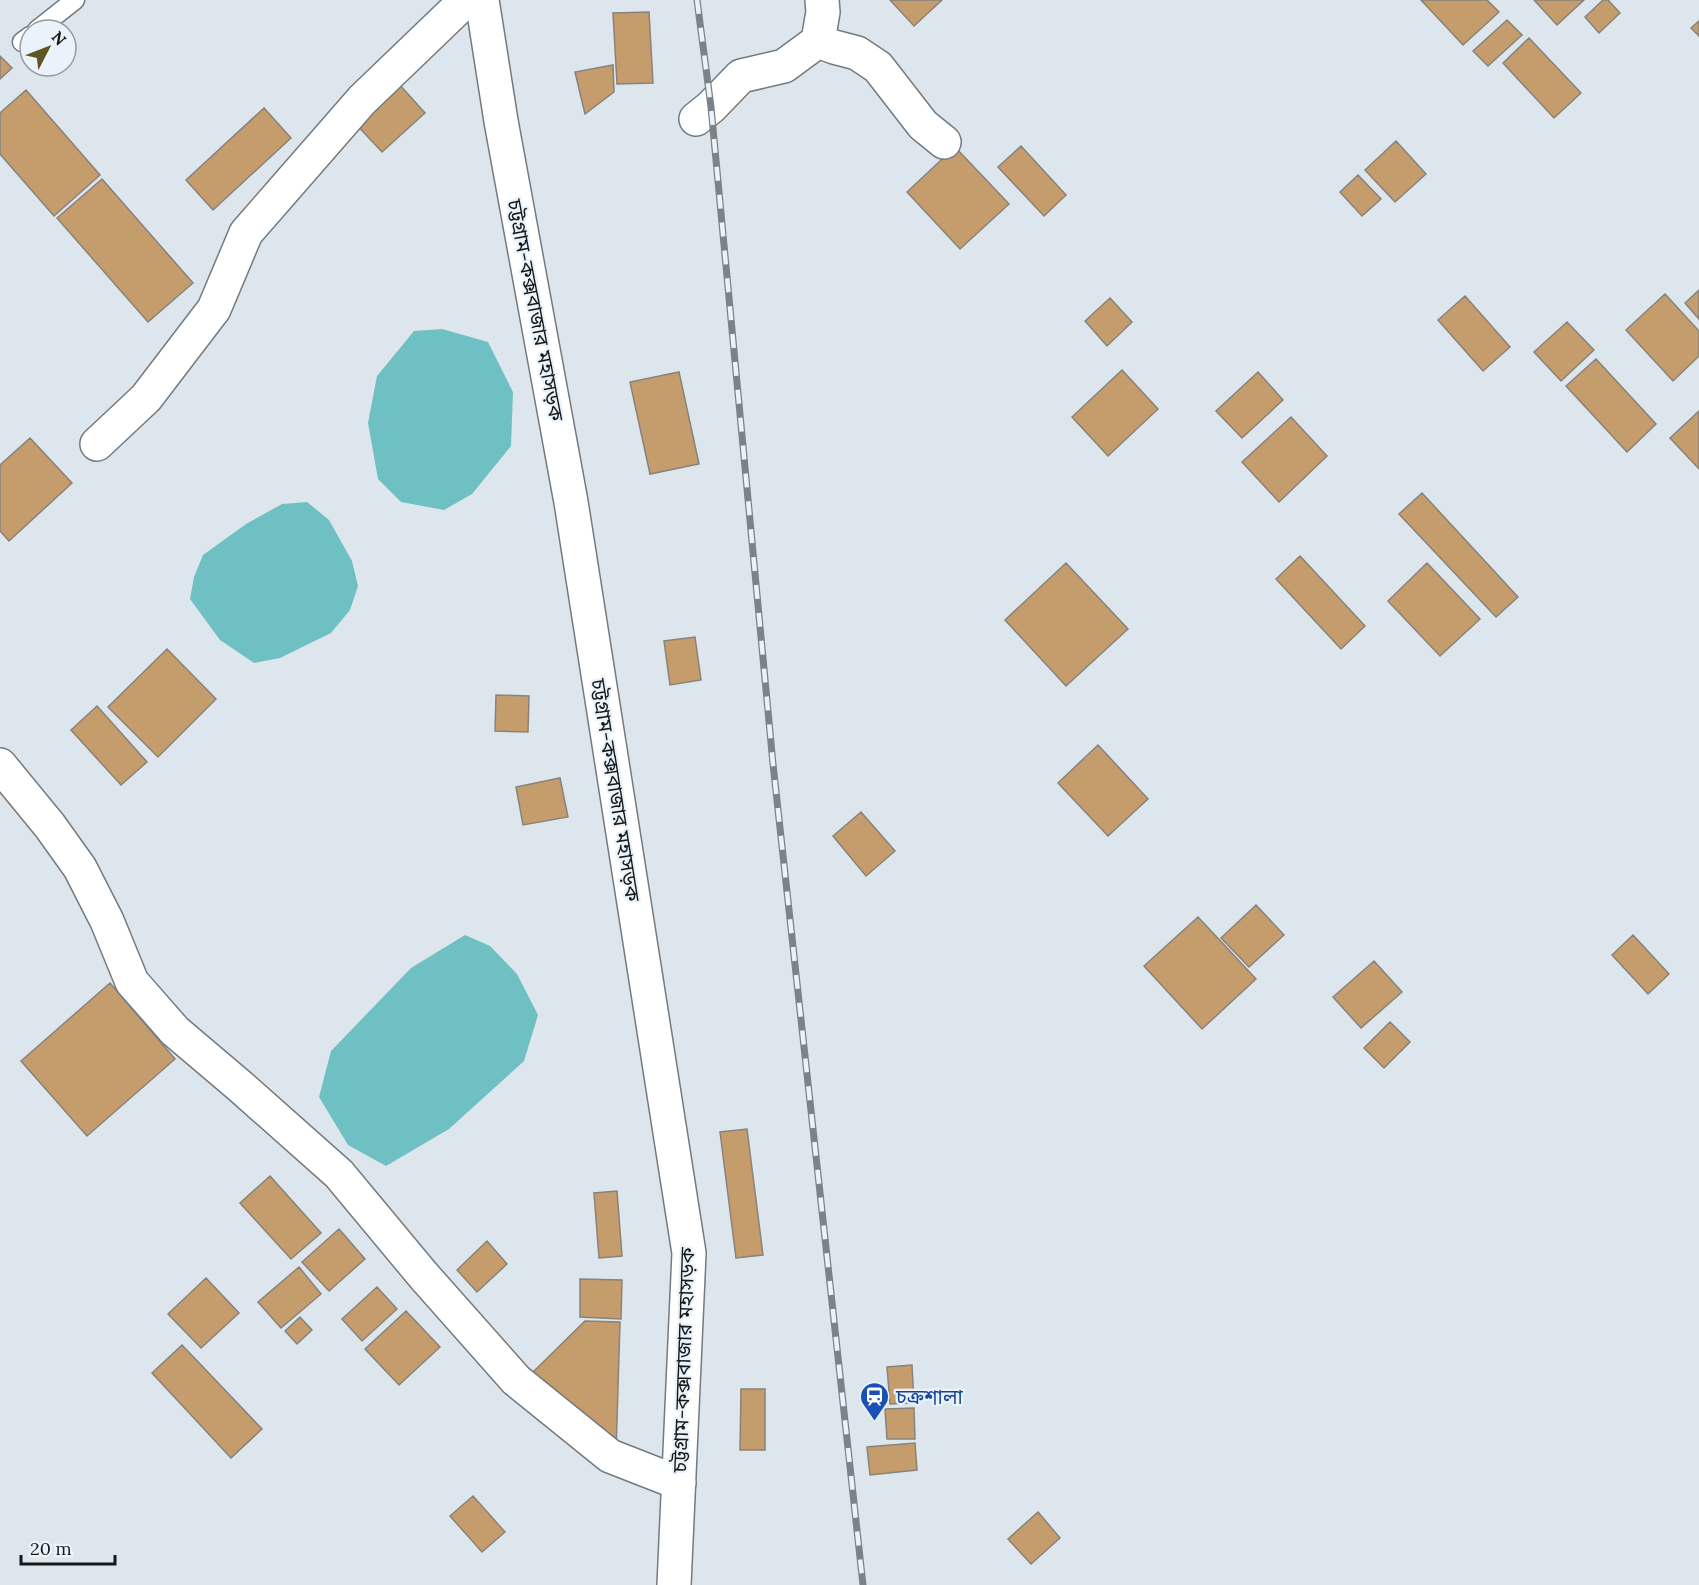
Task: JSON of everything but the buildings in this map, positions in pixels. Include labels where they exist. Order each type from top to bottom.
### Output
[{"type":"main road","points":[[97,444],[146,398],[214,309],[246,233],[362,100],[466,0]]},
{"type":"main road","name":"চট্টগ্রাম-কক্সবাজার মহাসড়ক","points":[[482,0],[501,121],[571,502],[689,1253],[674,1585]]},
{"type":"main road","points":[[696,119],[741,76],[784,66],[818,41],[823,12],[822,0]]},
{"type":"main road","points":[[818,41],[857,53],[878,67],[923,124],[944,142]]},
{"type":"main road","points":[[0,765],[50,826],[80,868],[107,921],[132,982],[175,1031],[339,1174],[423,1275],[516,1380],[610,1456],[679,1483]]},
{"type":"lane","points":[[52,18],[75,0]]},
{"type":"water","points":[[442,329],[488,342],[513,392],[511,446],[472,494],[444,510],[401,502],[378,479],[368,423],[377,376],[414,331]]},
{"type":"water","points":[[307,502],[329,520],[352,561],[358,586],[350,610],[331,633],[280,658],[254,663],[220,640],[190,599],[194,577],[203,555],[246,524],[282,504]]},
{"type":"water","points":[[465,935],[490,946],[517,974],[538,1015],[524,1061],[449,1129],[386,1166],[348,1145],[319,1097],[331,1051],[411,968]]},
{"type":"railway","points":[[697,0],[711,107],[773,764],[863,1585]]},
{"type":"place","name":"চক্রশালা","points":[[875,1422]]}]
